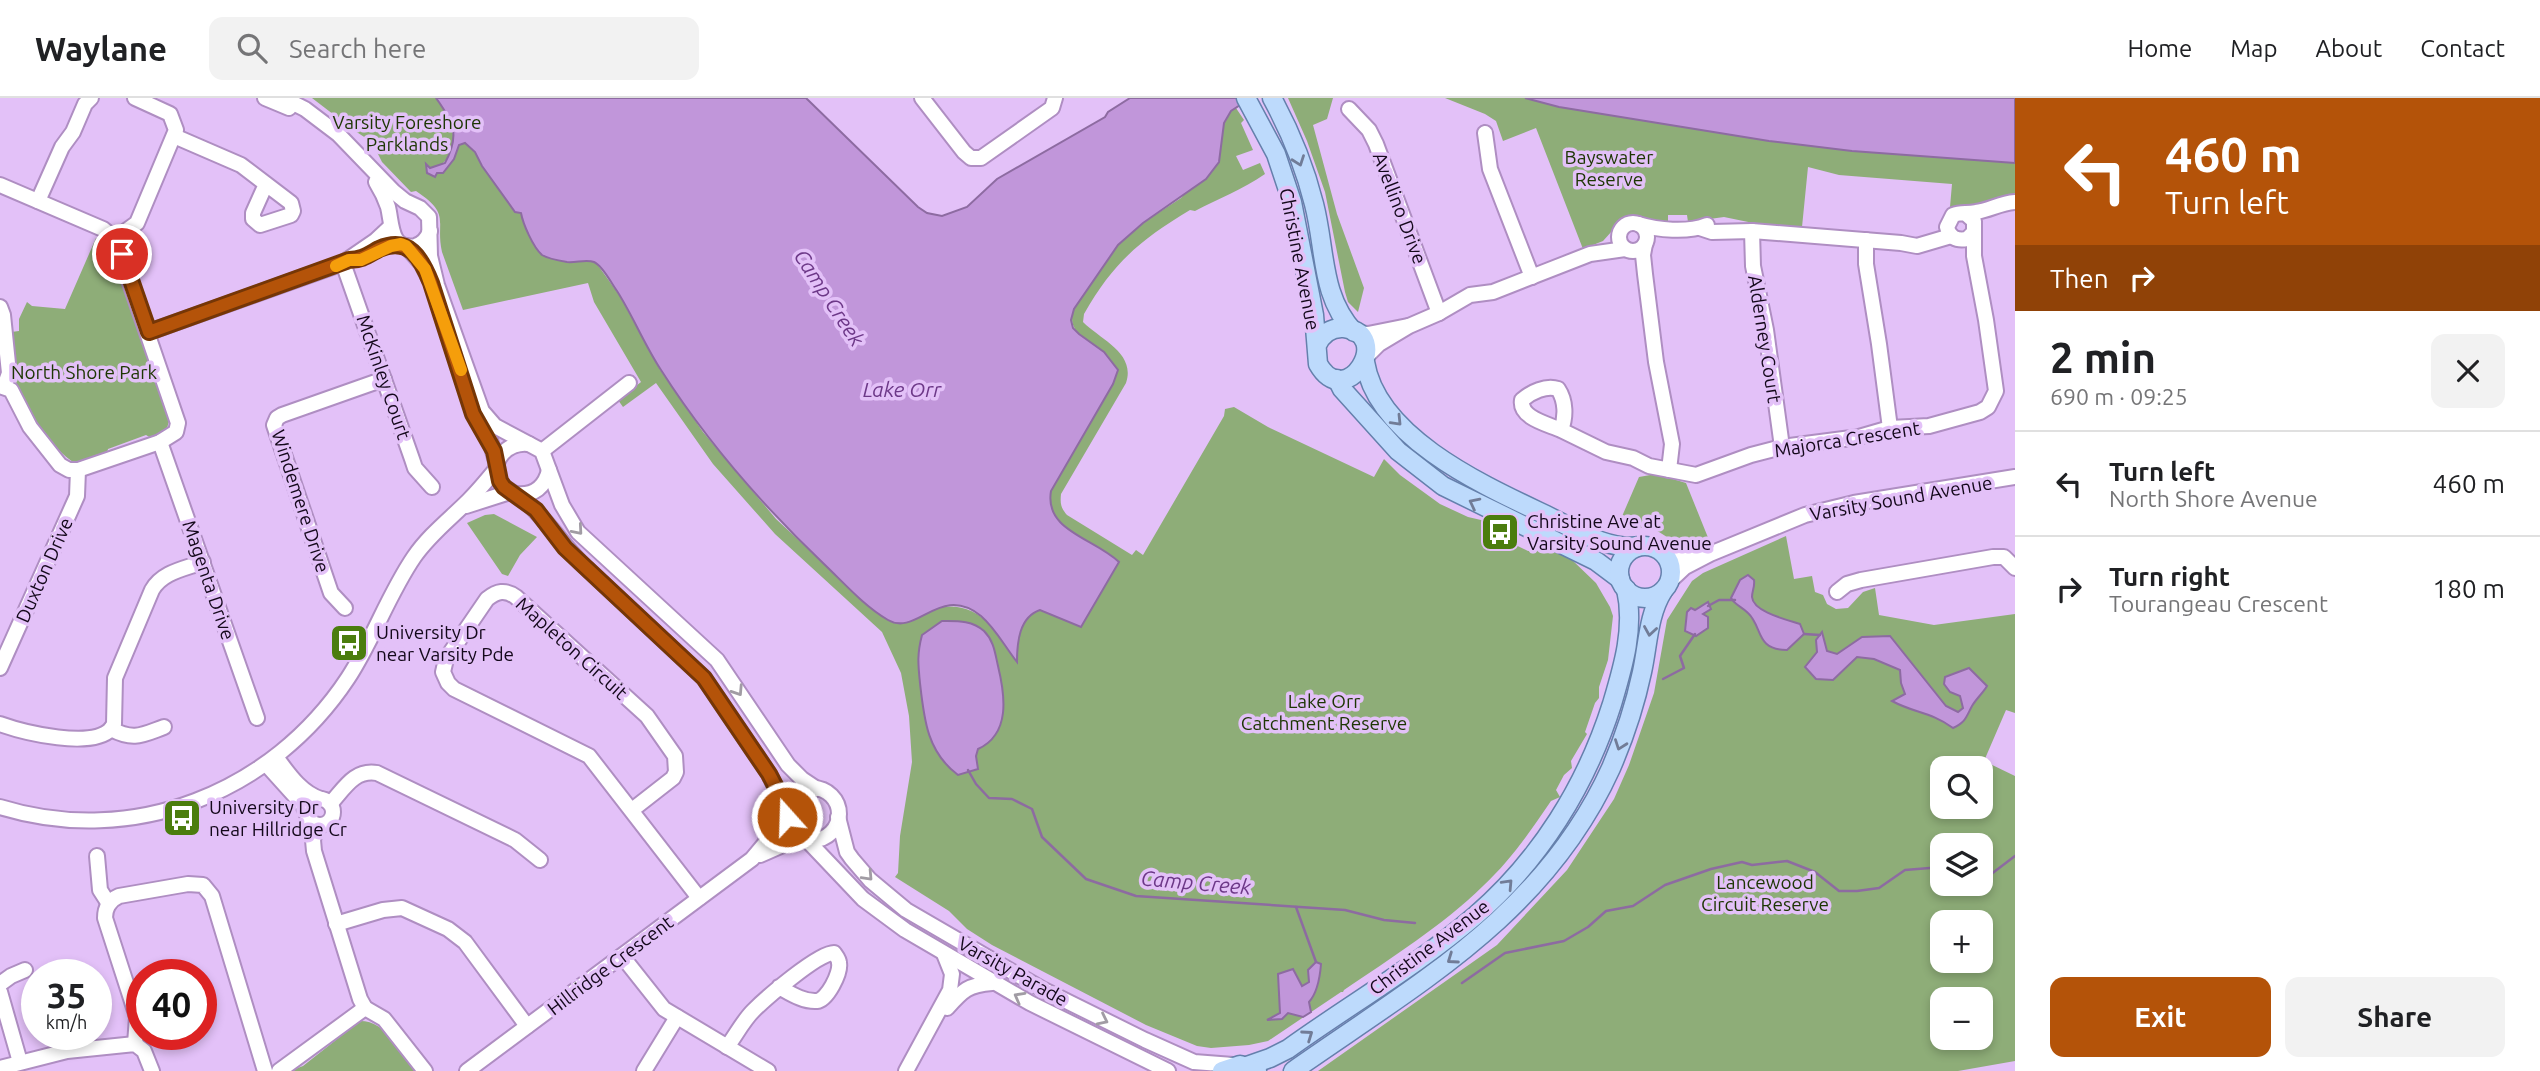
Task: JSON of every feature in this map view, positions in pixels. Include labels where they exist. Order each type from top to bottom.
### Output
[{"type":"main road","name":"Christine Avenue","points":[[1272,98],[1311,194],[1331,296],[1339,312],[1365,344],[1370,383],[1389,412],[1443,462],[1489,489],[1590,537],[1617,547],[1640,546]]},
{"type":"main road","name":"Christine Avenue","points":[[1250,104],[1276,154],[1292,202],[1311,297],[1317,345]]},
{"type":"main road","name":"Christine Avenue","points":[[1240,1068],[1287,1049],[1430,950],[1474,916],[1522,869],[1549,835],[1570,802],[1604,728],[1629,635],[1631,614],[1623,584],[1596,561],[1443,486],[1398,451],[1342,389],[1337,379],[1325,374],[1318,364],[1315,352],[1320,338],[1332,329],[1355,332]]},
{"type":"main road","points":[[1337,379],[1354,376],[1366,360]]},
{"type":"main road","points":[[1640,546],[1657,549],[1664,554],[1671,568],[1665,587],[1656,595],[1641,597],[1623,584],[1621,562],[1625,555],[1640,546]]},
{"type":"main road","name":"Christine Avenue","points":[[1293,1071],[1468,948],[1521,900],[1553,863],[1588,814],[1620,748],[1640,680],[1654,606],[1665,587]]},
{"type":"street","points":[[115,239],[137,223],[174,136],[176,124],[170,114],[135,98]]},
{"type":"street","points":[[265,98],[288,107],[312,122],[354,156],[381,190],[393,237],[425,269],[461,370],[470,404],[490,440],[500,481],[544,518],[565,548],[704,678],[769,774],[791,829],[803,838],[813,840],[827,836],[833,831],[838,817],[835,802],[824,791],[802,779],[788,765],[717,660],[578,532],[562,505],[549,470],[536,448],[495,426],[482,411],[437,285],[430,256],[429,217],[394,192],[338,134],[304,109],[283,98]]},
{"type":"street","points":[[922,98],[971,158],[981,158],[1052,108],[1055,98]]},
{"type":"street","points":[[38,201],[62,147],[74,132],[89,99]]},
{"type":"street","name":"Avellino Drive","points":[[1349,109],[1369,130],[1376,145],[1439,313]]},
{"type":"street","points":[[1485,133],[1490,169],[1532,277]]},
{"type":"street","points":[[174,136],[235,162],[266,184]]},
{"type":"street","points":[[0,184],[103,229],[115,239],[178,423],[176,432],[160,442],[78,470],[69,470],[60,465],[44,447],[11,390],[2,387],[9,373],[0,307]]},
{"type":"street","points":[[1962,231],[1972,218],[1965,213],[2015,202]]},
{"type":"street","points":[[346,262],[391,224],[402,208],[414,206]]},
{"type":"street","points":[[1590,254],[1626,225],[1638,224],[1674,230],[1700,228],[1712,233],[1752,231],[1916,246],[1962,231],[1996,215],[2015,212]]},
{"type":"street","points":[[1638,224],[1645,230],[1643,255],[1656,362],[1672,444],[1669,470]]},
{"type":"street","points":[[149,332],[346,262],[361,260],[380,249],[419,245],[425,241],[431,229]]},
{"type":"street","points":[[1366,360],[1379,344],[1409,326],[1439,313],[1473,305],[1493,292],[1590,254],[1635,251],[1646,241],[1674,230]]},
{"type":"street","points":[[1620,231],[1620,243],[1636,259],[1645,274]]},
{"type":"street","name":"Alderney Court","points":[[1752,231],[1753,266],[1766,330],[1782,447]]},
{"type":"street","name":"Majorca Crescent","points":[[1561,430],[1606,452],[1633,458],[1649,466],[1696,475],[1782,447],[1859,437],[1890,428],[1945,422],[1980,412],[1993,400],[1996,391],[1974,256],[1962,231]]},
{"type":"street","points":[[1866,240],[1866,264],[1890,428]]},
{"type":"street","name":"McKinley Court","points":[[346,262],[415,468],[432,487]]},
{"type":"street","points":[[1355,332],[1368,334],[1409,326]]},
{"type":"street","name":"Windemere Drive","points":[[345,608],[331,593],[274,425],[282,415],[384,379]]},
{"type":"street","points":[[536,448],[629,383]]},
{"type":"street","name":"Magenta Drive","points":[[160,442],[257,718]]},
{"type":"street","points":[[0,807],[32,815],[83,821],[107,821],[150,815],[211,796],[271,761],[310,726],[336,696],[361,655],[404,572],[429,537],[459,510],[497,466],[499,458],[509,447],[523,443],[536,448]]},
{"type":"street","name":"Duxton Drive","points":[[0,668],[77,496],[78,470]]},
{"type":"street","points":[[459,510],[477,502],[513,493],[524,495],[538,490],[544,484],[549,470]]},
{"type":"street","name":"Varsity Sound Avenue","points":[[1665,587],[1685,567],[1710,554],[1783,523],[1828,508],[2015,477]]},
{"type":"street","name":"Varsity Sound Avenue","points":[[1664,554],[1682,560],[1710,554]]},
{"type":"street","points":[[1837,592],[1847,584],[1861,579],[1993,557],[2004,557],[2015,568]]},
{"type":"street","points":[[0,724],[25,732],[72,738],[102,737],[114,723],[115,678],[156,583],[167,575],[203,562]]},
{"type":"street","name":"Mapleton Circuit","points":[[632,810],[673,778],[677,764],[675,756],[647,716],[516,597],[505,592],[493,594],[446,659],[443,665],[444,678],[454,689],[589,756],[699,898]]},
{"type":"street","points":[[111,729],[127,737],[135,737],[164,727]]},
{"type":"street","points":[[271,761],[312,796],[326,802],[333,811],[331,819],[325,824],[312,821],[271,761]]},
{"type":"street","points":[[425,1071],[384,1018],[365,1008],[314,850],[310,804],[326,802],[360,773],[377,773],[515,840],[540,860]]},
{"type":"street","points":[[787,814],[792,799],[797,794],[803,790],[817,789]]},
{"type":"street","name":"Hillridge Crescent","points":[[752,859],[787,814]]},
{"type":"street","name":"Varsity Parade","points":[[838,817],[847,852],[852,859],[870,880],[906,910],[1042,989],[1154,1044],[1194,1062],[1240,1068]]},
{"type":"street","name":"Hillridge Crescent","points":[[467,1071],[752,859],[803,838]]},
{"type":"street","name":"Varsity Parade","points":[[803,838],[877,911],[944,954],[992,983],[1167,1071]]},
{"type":"street","points":[[97,856],[100,890],[109,904]]},
{"type":"street","points":[[126,983],[105,918],[109,904],[119,896],[188,884],[203,885],[212,896],[265,1071]]},
{"type":"street","points":[[336,924],[383,910],[402,908],[448,929],[465,942],[527,1026]]},
{"type":"street","points":[[906,1071],[950,990],[952,974],[944,954]]},
{"type":"street","points":[[622,956],[664,1009],[768,1071]]},
{"type":"street","points":[[0,984],[21,972]]},
{"type":"street","points":[[930,1029],[962,990],[978,984],[992,983]]},
{"type":"street","points":[[727,1047],[753,1012],[779,986]]},
{"type":"street","points":[[0,992],[20,1062]]},
{"type":"street","points":[[279,1071],[365,1008]]},
{"type":"street","points":[[644,1071],[677,1017]]},
{"type":"street","points":[[0,1068],[67,1051],[126,1045]]},
{"type":"street","points":[[143,1050],[152,1071]]},
{"type":"green space","name":"Lake Orr Catchment Reserve","points":[[312,98],[436,98],[449,119],[453,141],[443,163],[429,168],[427,165],[428,173],[443,173],[454,159],[459,145],[465,143],[475,152],[515,211],[521,213],[541,254],[565,262],[591,261],[597,264],[620,296],[659,368],[703,432],[776,519],[889,621],[944,607],[970,610],[994,629],[1017,661],[1021,631],[1033,613],[1040,610],[1081,627],[1067,528],[1052,512],[1051,491],[1113,384],[1118,370],[1105,353],[1076,330],[1072,317],[1074,309],[1118,245],[1143,223],[1181,198],[1221,148],[1224,124],[1231,111],[1236,108],[1244,120],[1241,123],[1253,150],[1236,156],[1243,170],[1260,163],[1265,174],[1195,211],[1190,210],[1156,232],[1117,267],[1084,314],[1083,322],[1122,355],[1128,373],[1126,383],[1061,494],[1062,508],[1067,515],[1132,555],[1136,550],[1143,555],[1224,416],[1225,409],[1234,407],[1268,427],[1374,477],[1384,459],[1400,475],[1440,504],[1468,517],[1494,523],[1507,541],[1528,551],[1550,549],[1570,558],[1596,583],[1613,616],[1608,660],[1599,687],[1599,698],[1585,732],[1587,734],[1571,761],[1572,768],[1564,775],[1556,790],[1560,797],[1551,801],[1502,867],[1451,915],[1343,992],[1268,1041],[1211,1048],[1197,1046],[1146,1025],[992,945],[967,929],[949,911],[895,877],[898,873],[900,836],[912,762],[909,716],[901,673],[882,632],[775,534],[713,464],[656,383],[623,407],[618,400],[641,382],[594,302],[588,283],[463,310],[442,252],[440,218],[434,206],[416,191],[411,192],[382,162],[372,142]]},
{"type":"green space","points":[[1288,98],[1333,98],[1327,119],[1313,125],[1337,214],[1364,288],[1358,312],[1348,302],[1325,192]]},
{"type":"green space","name":"Bayswater Reserve","points":[[1445,98],[1525,98],[1559,107],[1769,141],[1852,151],[2015,163],[2015,197],[1977,208],[1950,207],[1952,184],[1839,175],[1808,167],[1802,227],[1758,224],[1724,217],[1688,222],[1687,215],[1668,215],[1668,222],[1652,222],[1634,217],[1621,221],[1603,241],[1583,249],[1536,128],[1503,141],[1496,121]]},
{"type":"green space","name":"North Shore Park","points":[[96,238],[110,250],[169,421],[166,432],[151,438],[146,435],[108,449],[107,453],[76,463],[59,450],[24,401],[16,381],[11,332],[19,331],[19,319],[27,302],[32,306],[65,309]]},
{"type":"green space","points":[[1656,474],[1686,483],[1709,540],[1683,547],[1651,527],[1621,530],[1617,528],[1639,477]]},
{"type":"green space","points":[[494,514],[537,537],[520,555],[508,576],[502,574],[467,523]]},
{"type":"green space","name":"Lancewood Circuit Reserve","points":[[1786,536],[1794,579],[1812,576],[1815,592],[1823,595],[1827,604],[1836,609],[1848,608],[1863,592],[1875,588],[1879,615],[1934,625],[2015,614],[2015,713],[2006,710],[1986,756],[1930,756],[1930,819],[1993,819],[1993,765],[2015,776],[2015,1061],[1958,1071],[1318,1071],[1497,945],[1567,870],[1614,799],[1629,765],[1654,693],[1667,620],[1692,581],[1703,573]]},
{"type":"green space","points":[[360,1021],[370,1022],[386,1032],[416,1071],[290,1071],[303,1066]]},
{"type":"water","name":"Lake Orr","points":[[436,98],[806,98],[918,207],[927,213],[942,216],[967,207],[997,179],[1105,117],[1108,112],[1130,98],[1251,98],[1231,111],[1224,123],[1219,162],[1206,179],[1143,223],[1118,245],[1074,309],[1071,320],[1073,328],[1104,352],[1118,370],[1113,384],[1051,491],[1051,505],[1055,516],[1063,525],[1119,562],[1081,627],[1040,610],[1033,613],[1023,625],[1017,662],[986,621],[966,607],[941,607],[909,622],[899,623],[888,620],[871,608],[779,519],[716,447],[661,370],[601,267],[591,261],[567,262],[542,255],[529,235],[521,213],[515,212],[475,152],[465,143],[459,145],[454,159],[443,173],[437,173],[435,177],[427,173],[426,164],[430,168],[445,163],[453,137],[451,122]]},
{"type":"water","points":[[1525,98],[2015,98],[2015,163],[1852,151],[1769,141],[1559,107]]},
{"type":"water","points":[[1748,575],[1754,580],[1752,597],[1758,607],[1772,615],[1800,624],[1804,634],[1787,650],[1777,649],[1765,642],[1753,619],[1731,598],[1740,580]]},
{"type":"water","points":[[1708,602],[1711,609],[1703,614],[1708,617],[1708,628],[1696,636],[1685,631],[1687,612]]},
{"type":"water","points":[[942,621],[969,623],[984,631],[994,647],[1001,677],[1001,724],[989,742],[978,749],[978,769],[958,775],[933,745],[923,709],[920,683],[918,659],[922,635]]},
{"type":"water","points":[[1822,632],[1827,651],[1837,654],[1862,637],[1890,636],[1946,706],[1958,712],[1963,708],[1960,696],[1950,692],[1944,684],[1945,677],[1969,668],[1987,686],[1961,724],[1953,728],[1892,701],[1905,694],[1900,670],[1874,659],[1857,657],[1833,680],[1816,679],[1805,667],[1817,652],[1816,640]]},
{"type":"water","points":[[1316,962],[1321,964],[1321,969],[1316,989],[1309,1002],[1311,1012],[1303,1017],[1288,1013],[1282,1019],[1267,1020],[1280,1013],[1278,974],[1293,969],[1302,986],[1309,982],[1308,970]]},
{"type":"waterway","points":[[1708,606],[1719,600],[1735,600]]},
{"type":"waterway","points":[[1663,679],[1684,668],[1680,656],[1695,634]]},
{"type":"waterway","points":[[1804,634],[1820,635]]},
{"type":"waterway","name":"Camp Creek","points":[[968,770],[989,798],[1012,799],[1032,809],[1042,837],[1086,879],[1136,896],[1345,910],[1384,920],[1415,923]]},
{"type":"waterway","name":"Camp Creek","points":[[1993,873],[2015,856]]},
{"type":"waterway","name":"Camp Creek","points":[[1462,983],[1505,953],[1564,941],[1588,927],[1606,911],[1633,906],[1665,885],[1711,869],[1742,862],[1752,865],[1787,861],[1815,872],[1839,891],[1857,891],[1879,888],[1905,870],[1930,868]]},
{"type":"waterway","points":[[1296,907],[1316,962]]},
{"type":"slow traffic","points":[[336,266],[349,260],[361,260],[380,249],[401,244],[406,246],[425,269],[461,370]]},
{"type":"place","name":"Christine Ave at Varsity Sound Avenue","points":[[1500,532]]},
{"type":"place","name":"University Dr near Varsity Pde","points":[[349,643]]},
{"type":"place","name":"University Dr near Hillridge Cr","points":[[182,818]]},
{"type":"route","points":[[122,254],[149,332],[349,260],[361,260],[382,248],[401,244],[406,246],[422,264],[431,283],[473,414],[494,451],[497,475],[504,487],[536,510],[565,548],[704,678],[769,774],[782,799],[787,817]]},
{"type":"park label","name":"Varsity Foreshore Parklands","points":[[407,133]]}]
